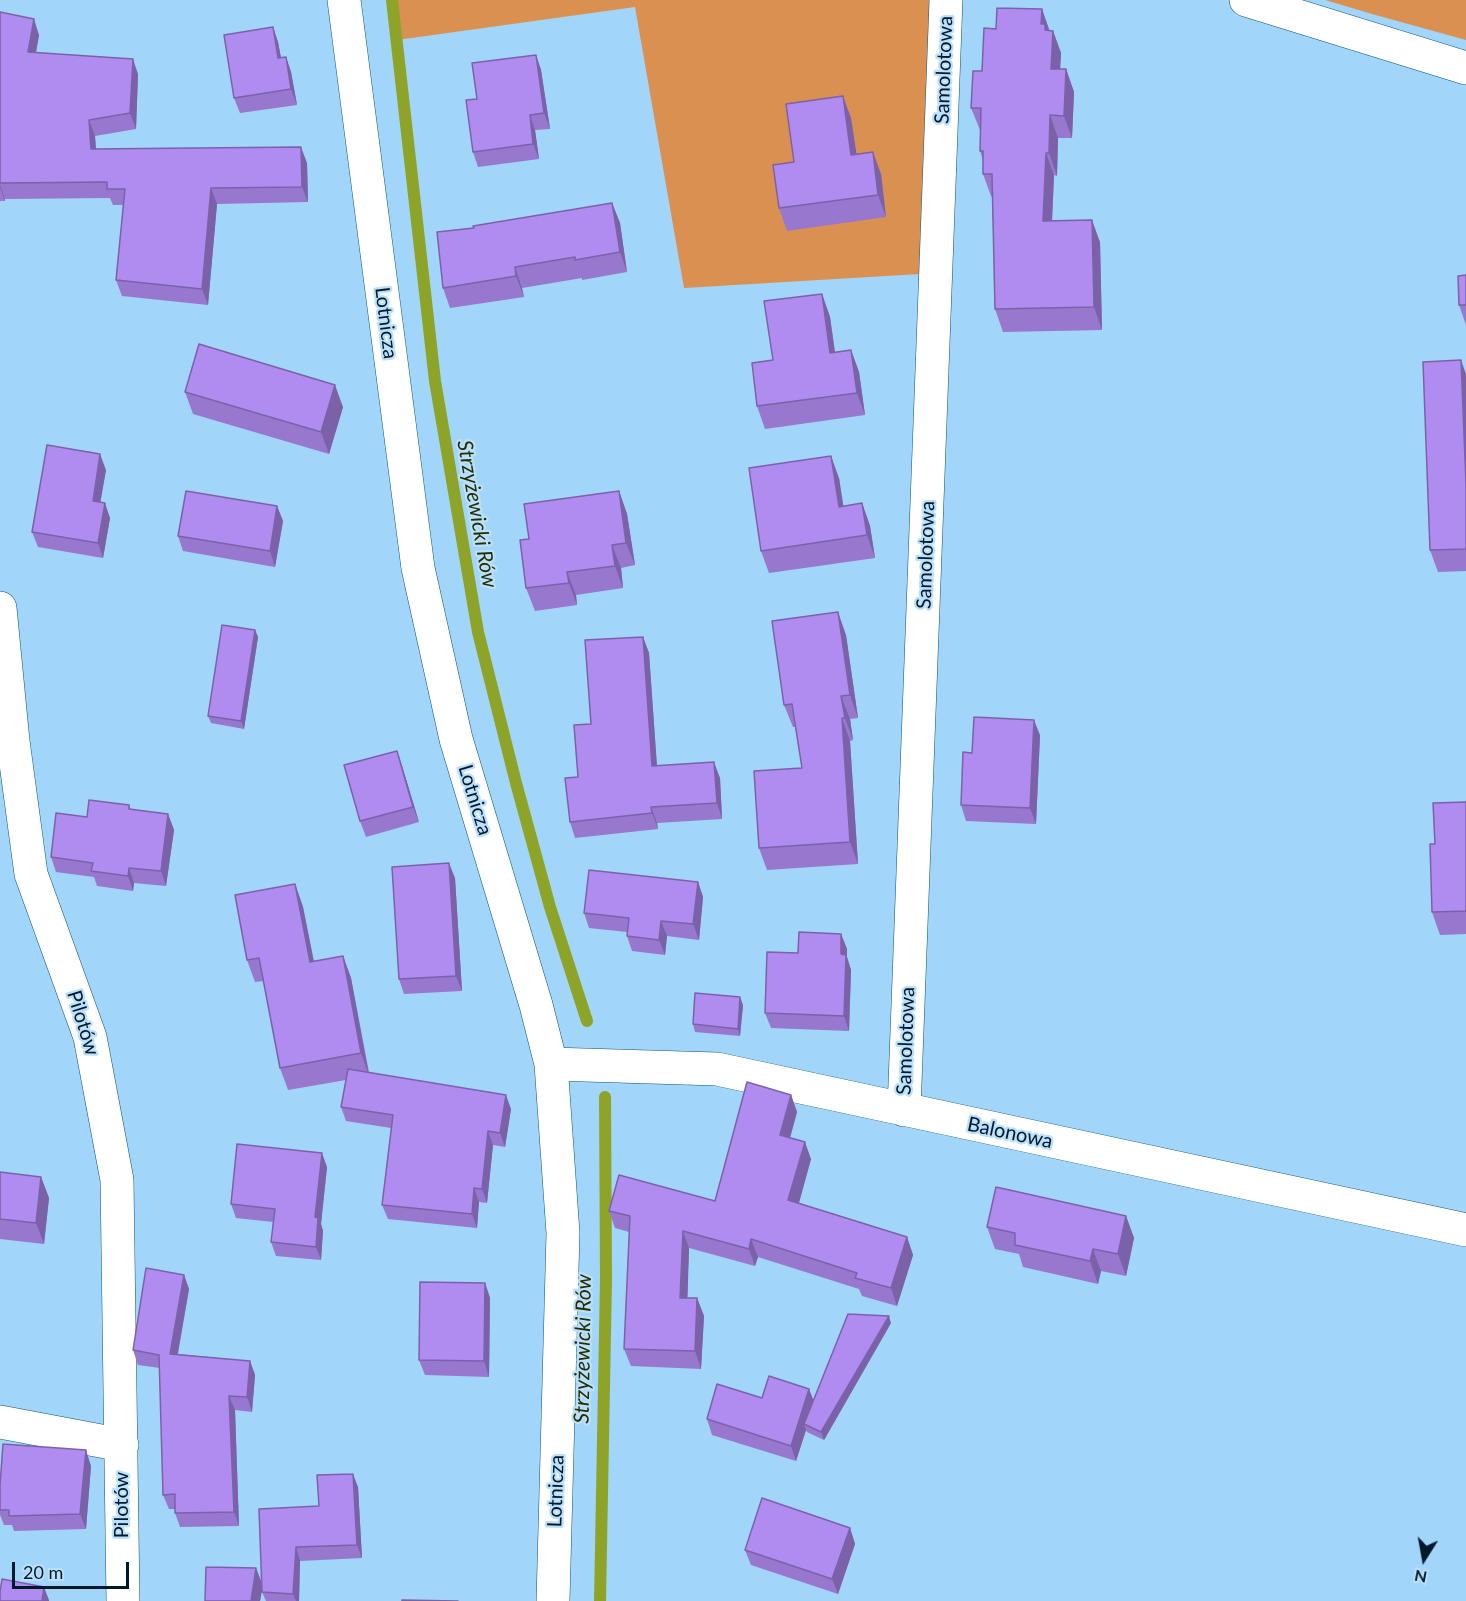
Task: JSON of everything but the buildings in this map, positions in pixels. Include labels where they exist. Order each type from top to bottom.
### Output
[{"type":"street","name":"Lotnicza","points":[[344,0],[418,568],[456,739],[536,1005],[551,1064],[562,1233],[553,1601]]},
{"type":"street","name":"Samolotowa","points":[[904,1110],[946,0]]},
{"type":"street","points":[[1246,0],[1466,68]]},
{"type":"street","name":"Pilotów","points":[[0,608],[13,741],[31,874],[90,1037],[117,1180],[123,1601]]},
{"type":"street","name":"Balonowa","points":[[551,1064],[717,1069],[1466,1230]]},
{"type":"street","name":"Pilotów","points":[[0,1422],[122,1445]]},
{"type":"shaded area","points":[[392,0],[946,0],[937,273],[684,288],[635,7],[397,40]]},
{"type":"shaded area","points":[[1325,0],[1466,0],[1466,40],[1372,14]]},
{"type":"waterway","name":"Strzyżewicki Rów","points":[[392,0],[435,381],[478,632],[550,907],[587,1021]]},
{"type":"waterway","name":"Strzyżewicki Rów","points":[[600,1601],[606,1279],[605,1097]]}]
